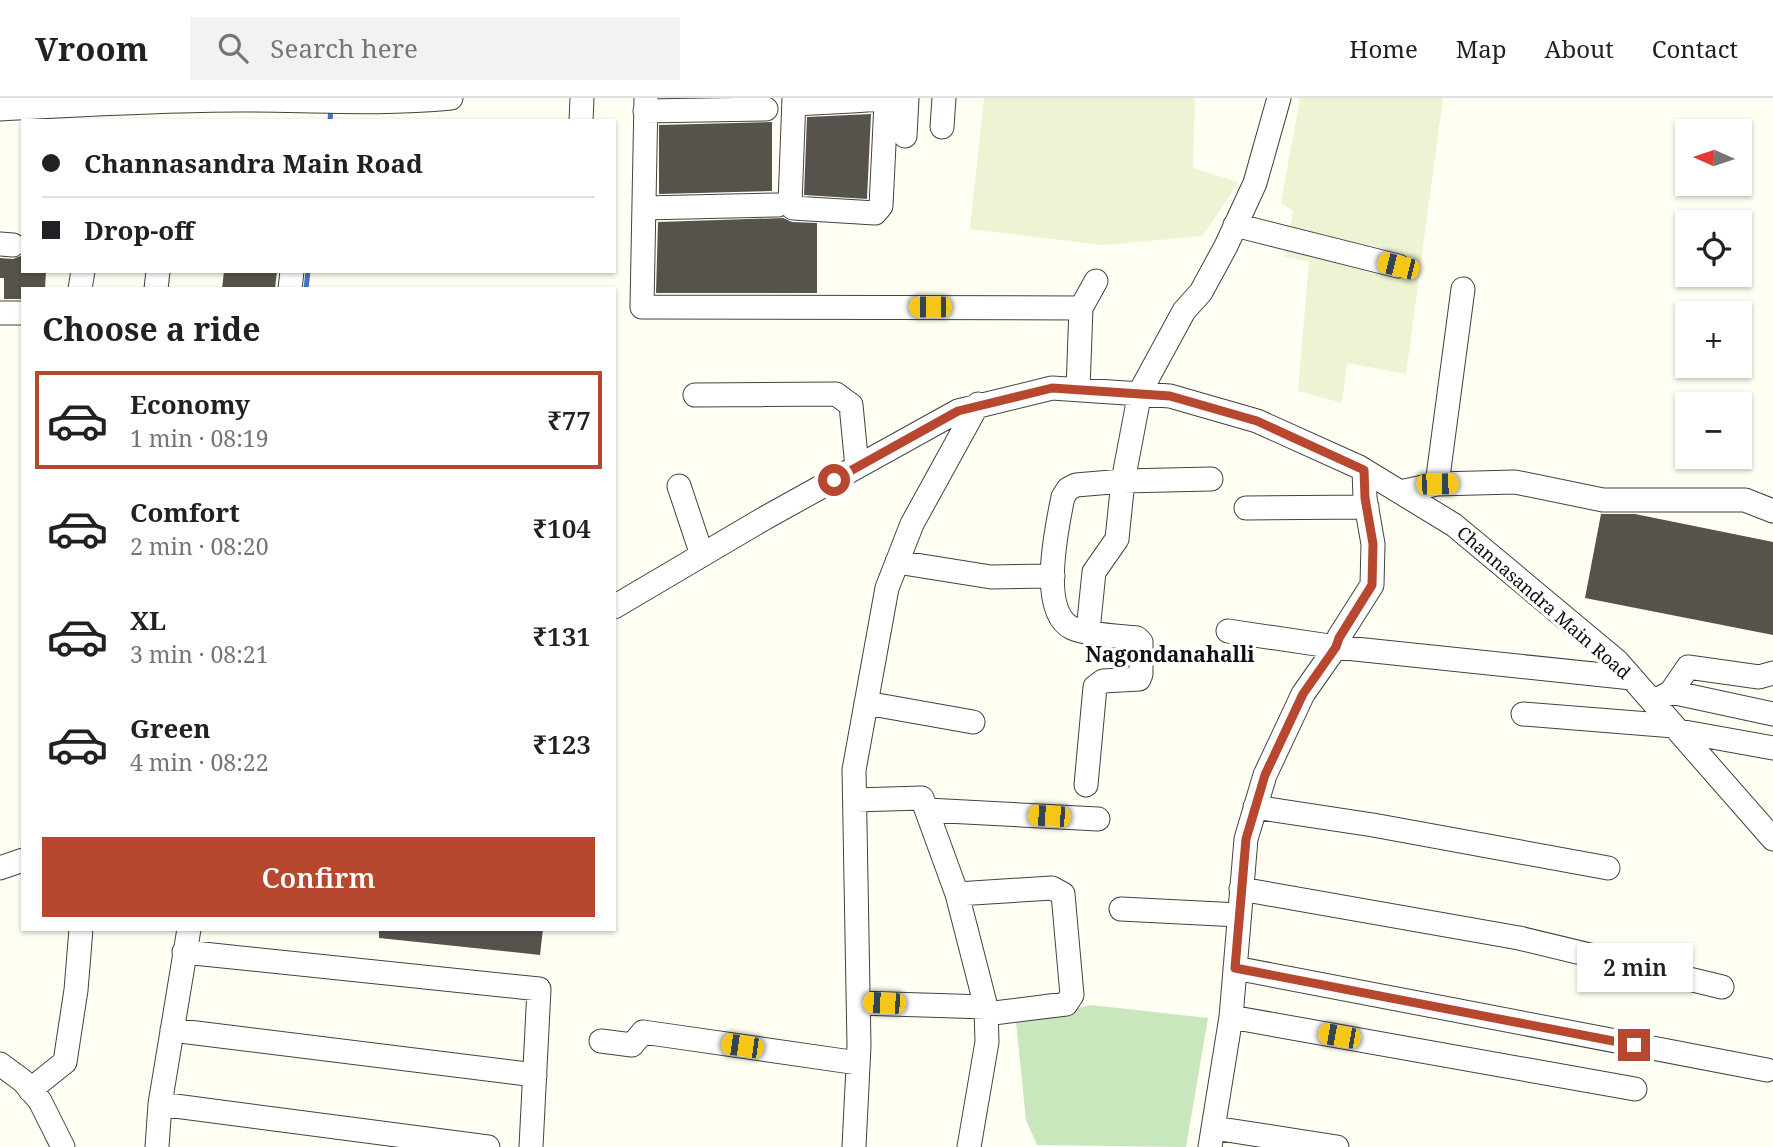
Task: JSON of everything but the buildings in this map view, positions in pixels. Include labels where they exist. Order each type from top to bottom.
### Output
[{"type":"street","points":[[0,109],[303,111],[451,98]]},
{"type":"street","points":[[582,98],[582,119]]},
{"type":"street","points":[[725,98],[737,98]]},
{"type":"street","points":[[905,136],[907,98]]},
{"type":"street","points":[[942,127],[944,98]]},
{"type":"street","points":[[1088,631],[1093,577],[1098,565],[1116,542],[1122,481],[1140,392],[1184,311],[1201,292],[1255,183],[1279,98]]},
{"type":"street","points":[[881,99],[886,103],[881,206],[875,213],[793,208],[790,205],[794,101],[881,99]]},
{"type":"street","points":[[766,109],[646,104],[642,307],[1081,307]]},
{"type":"street","points":[[643,208],[778,205]]},
{"type":"street","points":[[1235,225],[1398,266]]},
{"type":"street","points":[[1078,389],[1081,307],[1096,281]]},
{"type":"street","points":[[1437,484],[1463,289]]},
{"type":"street","points":[[0,313],[21,313]]},
{"type":"street","name":"Channasandra Main Road","points":[[616,606],[958,411],[1052,388],[1170,396],[1257,421],[1364,470],[1454,525],[1617,661],[1632,678],[1662,697],[1677,729],[1772,836]]},
{"type":"street","points":[[695,395],[836,394],[851,405],[857,467]]},
{"type":"street","points":[[854,1147],[859,1003],[854,770],[887,588],[912,524],[978,404]]},
{"type":"street","points":[[1337,1147],[1214,1141],[1231,1017],[1246,839],[1265,775],[1303,694],[1336,647],[1372,585],[1373,544],[1364,470]]},
{"type":"street","points":[[1086,785],[1095,687],[1103,681],[1139,679],[1141,642],[1137,638],[1073,628],[1063,621],[1056,609],[1052,564],[1063,497],[1068,489],[1076,485],[1210,479]]},
{"type":"street","points":[[1400,492],[1437,484],[1515,482],[1603,500],[1745,500],[1773,511]]},
{"type":"street","points":[[679,486],[702,555]]},
{"type":"street","points":[[1246,508],[1367,507]]},
{"type":"street","points":[[897,562],[991,577],[1053,576]]},
{"type":"street","points":[[1228,631],[1336,647],[1632,678]]},
{"type":"street","points":[[1662,697],[1688,667],[1759,677],[1773,673]]},
{"type":"street","points":[[1662,697],[1773,714]]},
{"type":"street","points":[[866,704],[973,722]]},
{"type":"street","points":[[1523,714],[1677,729],[1773,748]]},
{"type":"street","points":[[855,800],[922,798],[957,894],[986,1010],[987,1042],[969,1147]]},
{"type":"street","points":[[1255,807],[1373,825],[1608,868]]},
{"type":"street","points":[[927,810],[1098,819]]},
{"type":"street","points":[[0,868],[21,861]]},
{"type":"street","points":[[859,1003],[986,1010],[1066,1004],[1072,995],[1063,894],[1052,888],[957,894]]},
{"type":"street","points":[[1241,889],[1519,938],[1723,987]]},
{"type":"street","points":[[1121,909],[1239,915]]},
{"type":"street","points":[[30,1090],[65,1062],[76,990],[81,931]]},
{"type":"street","points":[[157,1147],[160,1104],[186,940],[539,989],[531,1147]]},
{"type":"street","points":[[1235,968],[1767,1070]]},
{"type":"street","points":[[1231,1017],[1636,1089]]},
{"type":"street","points":[[172,1030],[535,1075]]},
{"type":"street","points":[[601,1041],[632,1045],[643,1032],[858,1063]]},
{"type":"street","points":[[0,1064],[23,1081],[40,1101],[63,1147]]},
{"type":"street","points":[[160,1104],[382,1140],[488,1147]]},
{"type":"green space","points":[[984,98],[1195,98],[1193,168],[1238,182],[1203,236],[1103,245],[970,229]]},
{"type":"green space","points":[[1300,98],[1443,98],[1406,374],[1347,363],[1342,403],[1298,391],[1309,262],[1285,257],[1293,211],[1281,203]]},
{"type":"green space","points":[[1091,1005],[1208,1018],[1186,1147],[1037,1145],[1026,1120],[1016,1022]]},
{"type":"waterway","points":[[330,119],[331,106]]},
{"type":"waterway","points":[[306,287],[308,273]]},
{"type":"district","name":"Nagondanahalli","points":[[1170,654]]},
{"type":"route","points":[[834,480],[958,411],[1052,388],[1170,396],[1257,421],[1364,470],[1365,498],[1373,544],[1372,585],[1336,647],[1303,694],[1265,775],[1246,839],[1235,968],[1634,1045]]}]
